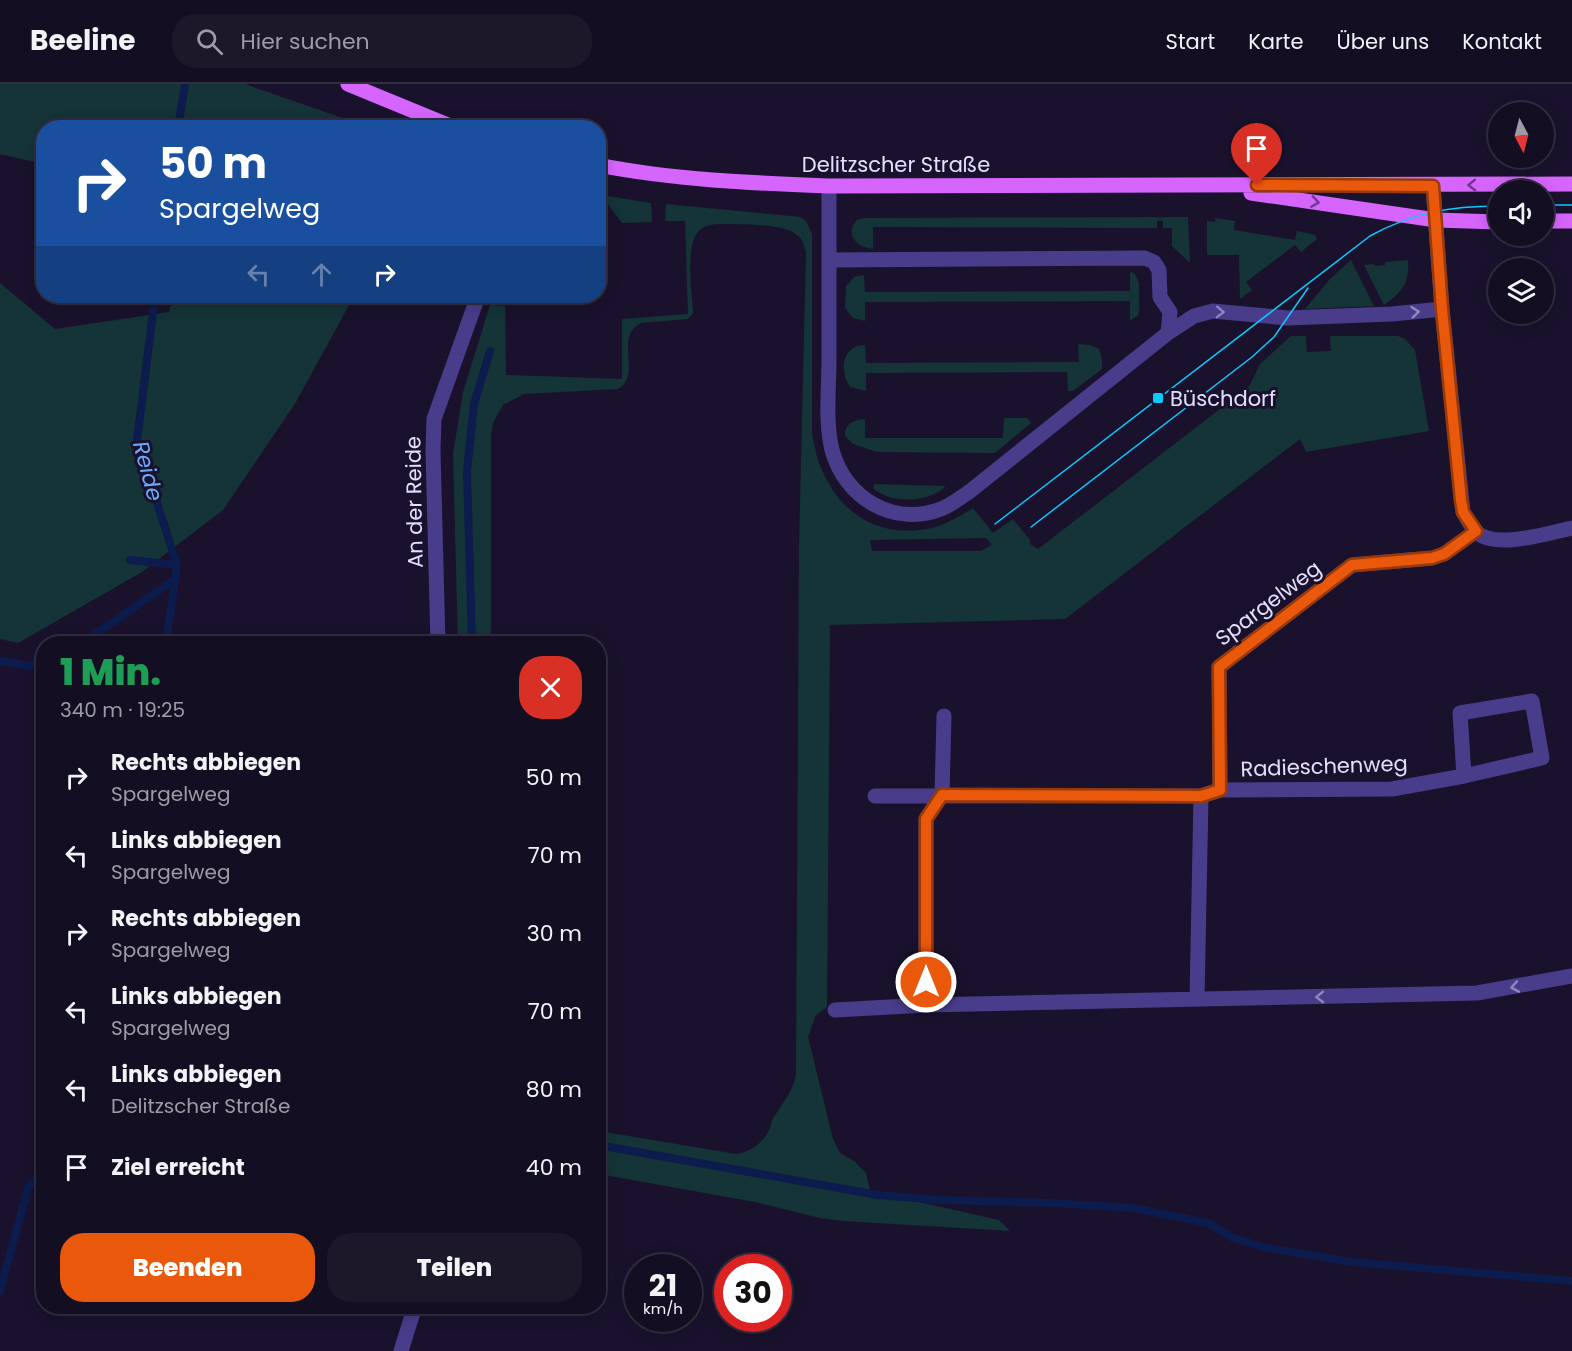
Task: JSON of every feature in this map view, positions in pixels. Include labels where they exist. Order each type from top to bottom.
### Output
[{"type":"main road","points":[[348,84],[436,120]]},
{"type":"main road","name":"Delitzscher Straße","points":[[606,166],[659,175],[829,186],[1572,184]]},
{"type":"main road","name":"Delitzscher Straße","points":[[1195,184],[1436,220],[1488,222]]},
{"type":"main road","points":[[1554,221],[1572,221]]},
{"type":"street","points":[[829,186],[829,403],[832,449],[843,476],[853,489],[880,509],[900,514],[931,512],[943,508],[969,492],[1168,333],[1194,316],[1214,311],[1299,318],[1392,314],[1442,309]]},
{"type":"street","points":[[1433,186],[1442,309],[1463,512],[1476,531],[1485,538],[1513,540],[1572,528]]},
{"type":"street","points":[[830,260],[1145,258],[1154,262],[1159,270],[1160,297],[1170,312],[1168,333]]},
{"type":"street","name":"An der Reide","points":[[438,636],[434,419],[475,303]]},
{"type":"street","points":[[1170,312],[1194,316]]},
{"type":"street","name":"Spargelweg","points":[[1220,790],[1219,667],[1352,565],[1432,558],[1444,554],[1476,531]]},
{"type":"street","name":"Radieschenweg","points":[[1220,790],[1392,789],[1464,776],[1542,758],[1532,701],[1460,713],[1464,776]]},
{"type":"street","points":[[926,1005],[926,819],[942,795],[944,716]]},
{"type":"street","points":[[875,796],[1201,796],[1220,790]]},
{"type":"street","points":[[1197,999],[1201,796]]},
{"type":"street","points":[[835,1010],[926,1005],[1477,993],[1572,976]]},
{"type":"street","points":[[401,1351],[413,1314]]},
{"type":"green space","points":[[0,84],[245,84],[348,120],[36,120],[36,162],[0,154]]},
{"type":"green space","points":[[606,196],[651,203],[652,222],[622,223],[606,202]]},
{"type":"green space","points":[[666,204],[800,217],[806,221],[812,234],[812,432],[817,455],[825,476],[836,494],[850,509],[866,521],[886,528],[908,531],[932,528],[973,508],[993,533],[1013,519],[1030,540],[1030,544],[1038,549],[1237,396],[1250,385],[1260,364],[1291,336],[1306,336],[1307,352],[1331,351],[1330,336],[1398,336],[1405,339],[1415,350],[1429,431],[1306,452],[1300,439],[1065,619],[830,625],[827,1007],[816,1015],[808,1037],[833,1139],[840,1153],[854,1161],[866,1173],[870,1191],[999,1220],[1010,1231],[820,1218],[755,1202],[606,1175],[606,1132],[736,1154],[751,1149],[766,1135],[790,1092],[796,1075],[799,547],[806,252],[802,241],[790,231],[770,226],[716,224],[704,227],[694,239],[690,259],[693,313],[688,319],[641,323],[633,329],[629,337],[629,366],[625,383],[618,389],[524,394],[503,405],[493,423],[491,435],[491,636],[458,636],[453,454],[463,392],[490,305],[505,306],[506,375],[622,379],[622,319],[688,314],[685,221],[665,221]],"holes":[[[986,538],[992,545],[981,551],[872,551],[870,540]]]},
{"type":"green space","points":[[1188,217],[1190,263],[1172,246],[1172,228],[1163,228],[1163,221],[1157,221],[1157,228],[873,227],[873,249],[857,243],[852,235],[853,225],[857,220],[863,218]]},
{"type":"green space","points":[[1215,218],[1235,221],[1234,230],[1295,240],[1297,231],[1315,235],[1317,239],[1301,252],[1295,245],[1246,282],[1252,290],[1240,299],[1239,255],[1207,255],[1207,221],[1215,222]]},
{"type":"green space","points":[[1351,260],[1374,306],[1305,309],[1330,279]]},
{"type":"green space","points":[[1408,260],[1408,275],[1404,286],[1384,305],[1364,265],[1385,265],[1385,262]]},
{"type":"green space","points":[[1130,271],[1135,274],[1139,283],[1139,310],[1138,315],[1130,321],[1130,301],[865,302],[865,321],[853,318],[845,308],[846,286],[854,277],[864,275],[865,292],[1130,291]]},
{"type":"green space","points":[[0,283],[55,329],[169,312],[171,303],[350,303],[296,402],[223,510],[142,572],[18,643],[0,639]]},
{"type":"green space","points":[[1078,344],[1090,345],[1099,349],[1102,369],[1073,391],[1068,391],[1067,372],[866,373],[866,391],[850,387],[844,374],[847,354],[857,346],[865,345],[866,363],[1079,362]]},
{"type":"green space","points":[[1004,418],[1027,418],[1031,423],[995,453],[877,452],[853,444],[845,436],[851,423],[865,419],[865,438],[1003,438]]},
{"type":"green space","points":[[875,484],[945,487],[929,496],[909,500],[880,493],[873,488]]},
{"type":"waterway","name":"Reide","points":[[179,120],[185,84]]},
{"type":"waterway","name":"Reide","points":[[154,303],[137,441],[177,565],[167,636]]},
{"type":"waterway","points":[[472,636],[467,471],[474,404],[490,351]]},
{"type":"waterway","points":[[130,560],[177,565]]},
{"type":"waterway","points":[[93,636],[175,579]]},
{"type":"waterway","points":[[0,661],[29,666],[36,663]]},
{"type":"waterway","points":[[606,1146],[878,1195],[939,1200],[1133,1208],[1208,1223],[1233,1238],[1267,1248],[1352,1262],[1572,1281]]},
{"type":"waterway","name":"Reide","points":[[0,1291],[28,1188],[36,1178]]},
{"type":"tram line","points":[[1554,205],[1572,205]]},
{"type":"tram line","points":[[995,524],[1370,236],[1416,216],[1448,209],[1488,206]]},
{"type":"tram line","points":[[1031,527],[1252,357],[1274,337],[1308,288]]},
{"type":"place","name":"Büschdorf","points":[[1158,398]]},
{"type":"route","points":[[926,982],[926,819],[942,795],[1201,796],[1220,790],[1219,667],[1352,565],[1432,558],[1444,554],[1476,531],[1463,512],[1461,500],[1442,309],[1433,186],[1257,185]]}]
